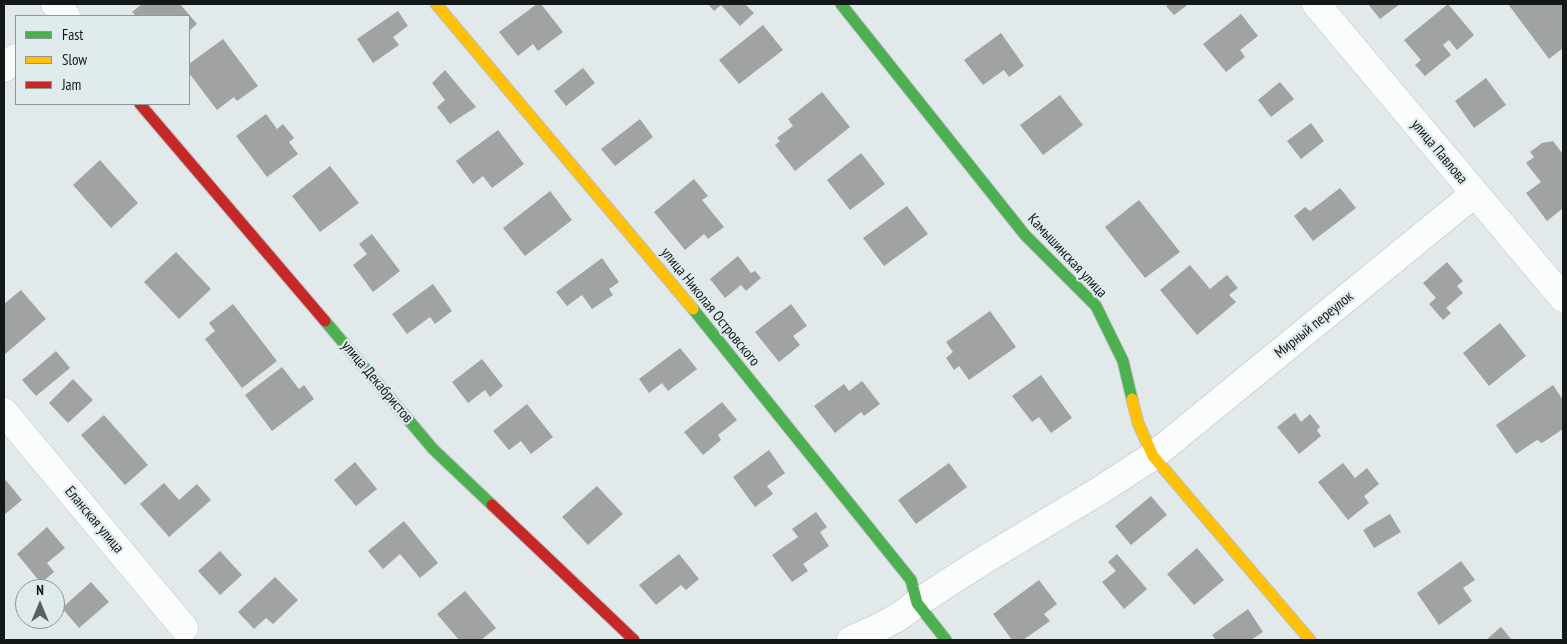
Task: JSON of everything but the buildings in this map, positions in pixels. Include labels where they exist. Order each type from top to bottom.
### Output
[{"type":"street","points":[[55,4],[65,15]]},
{"type":"street","name":"улица Николая Островского","points":[[436,4],[700,317],[911,580],[917,603],[946,640]]},
{"type":"street","name":"Камышинская улица","points":[[841,4],[1025,235],[1096,306],[1123,361],[1138,423],[1153,456],[1310,640]]},
{"type":"street","name":"улица Павлова","points":[[1316,4],[1563,298]]},
{"type":"street","points":[[4,68],[15,59]]},
{"type":"street","name":"улица Декабристов","points":[[141,105],[433,449],[634,640]]},
{"type":"street","name":"Мирный переулок","points":[[851,640],[900,616],[917,603],[1153,456],[1474,194]]},
{"type":"street","name":"Еланская улица","points":[[4,412],[184,628]]},
{"type":"traffic: fast","points":[[841,4],[1025,235],[1096,306],[1123,361],[1132,399]]},
{"type":"traffic: fast","points":[[693,309],[911,580],[917,603],[946,640]]},
{"type":"traffic: fast","points":[[325,321],[433,449],[492,505]]},
{"type":"traffic: slow","points":[[436,4],[693,309]]},
{"type":"traffic: slow","points":[[1132,399],[1138,423],[1153,456],[1310,640]]},
{"type":"traffic: jam","points":[[141,105],[325,321]]},
{"type":"traffic: jam","points":[[492,505],[634,640]]}]
